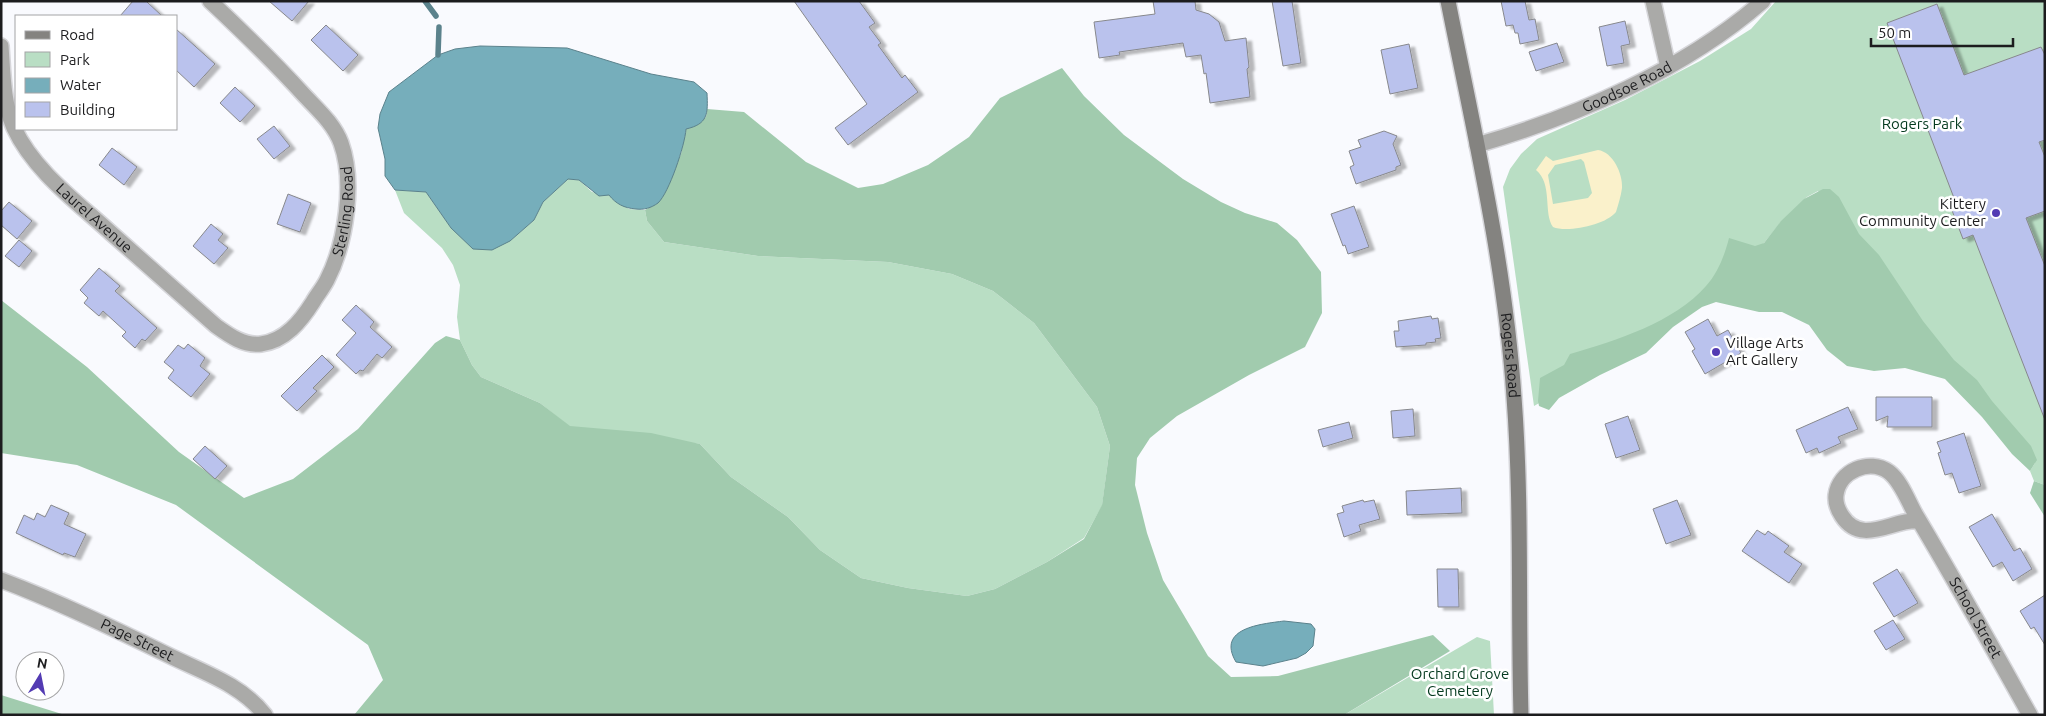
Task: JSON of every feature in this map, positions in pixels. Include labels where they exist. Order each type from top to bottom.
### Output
[{"type":"main road","name":"Rogers Road","points":[[1448,1],[1497,251],[1507,317],[1514,396],[1519,504],[1521,715]]},
{"type":"street","name":"Sterling Road","points":[[210,1],[266,54],[329,123],[340,141],[346,169],[348,188],[345,221],[337,253],[327,280],[308,310],[291,330],[270,341],[252,344]]},
{"type":"street","points":[[1653,1],[1668,67]]},
{"type":"street","name":"Goodsoe Road","points":[[1477,145],[1513,135],[1617,93],[1668,67],[1736,24],[1763,1]]},
{"type":"street","name":"Laurel Avenue","points":[[1,46],[9,113],[13,127],[31,157],[86,210],[216,326],[234,338],[252,344]]},
{"type":"street","name":"School Street","points":[[1919,520],[1875,531],[1866,531],[1844,519],[1836,505],[1838,489],[1845,476],[1856,469],[1868,466],[1881,468],[1895,479],[1919,520],[2030,715]]},
{"type":"street","name":"Page Street","points":[[1,580],[49,598],[230,684],[254,702],[265,715]]},
{"type":"green space","name":"Rogers Park","points":[[1776,1],[2045,1],[2045,485],[2034,481],[2030,471],[2035,463],[1818,191],[1807,197],[1780,223],[1764,243],[1662,334],[1534,406],[1503,187],[1510,169],[1521,154],[1537,139],[1625,100],[1700,61],[1751,29]]},
{"type":"green space","points":[[1062,68],[1084,96],[1124,135],[1183,179],[1221,202],[1245,213],[1277,223],[1297,240],[1321,272],[1322,313],[1305,347],[1249,375],[1177,416],[1150,438],[1137,458],[1135,485],[1147,533],[1163,580],[1208,656],[1231,677],[1278,676],[1433,635],[1450,651],[1344,715],[354,715],[383,680],[368,645],[176,505],[77,465],[1,453],[1,300],[87,367],[179,452],[244,498],[293,479],[358,429],[435,343],[446,336],[460,340],[472,365],[481,377],[540,403],[570,426],[651,433],[700,444],[731,477],[788,517],[820,550],[861,578],[908,588],[967,596],[995,589],[1047,562],[1084,539],[1102,505],[1110,446],[1097,407],[1034,323],[993,291],[952,274],[888,262],[758,256],[664,242],[647,221],[645,210],[657,203],[681,154],[686,129],[706,117],[707,109],[744,112],[806,162],[858,188],[883,184],[928,165],[969,137],[1000,98]]},
{"type":"green space","points":[[568,179],[579,180],[592,192],[609,195],[629,209],[645,210],[647,221],[664,242],[758,256],[888,262],[952,274],[993,291],[1034,323],[1097,407],[1110,446],[1102,506],[1084,538],[1047,562],[995,589],[967,596],[908,588],[861,578],[820,550],[788,517],[731,477],[700,444],[570,427],[540,403],[481,377],[472,365],[460,340],[457,317],[460,285],[453,265],[442,248],[404,213],[395,190],[426,192],[451,228],[510,241],[534,220],[543,202]]},
{"type":"green space","points":[[1823,189],[1830,189],[1839,197],[1859,234],[1879,255],[1923,321],[1954,360],[1977,380],[1992,401],[2031,446],[2037,460],[2030,471],[2012,454],[1982,417],[1945,379],[1905,368],[1874,371],[1847,366],[1827,350],[1809,325],[1782,312],[1759,312],[1716,302],[1702,307],[1673,327],[1646,353],[1600,375],[1559,398],[1549,410],[1539,406],[1540,378],[1564,365],[1570,354],[1643,329],[1678,310],[1693,299],[1710,281],[1720,263],[1729,238],[1755,246],[1764,243],[1781,221],[1804,199]]},
{"type":"green space","points":[[2034,481],[2045,485],[2045,517],[2030,493]]},
{"type":"green space","name":"Orchard Grove Cemetery","points":[[1477,637],[1490,641],[1494,715],[1344,715]]},
{"type":"green space","points":[[1,695],[15,701],[65,715],[1,715]]},
{"type":"sand","points":[[1598,150],[1608,155],[1616,164],[1622,182],[1616,212],[1604,221],[1586,227],[1559,229],[1553,227],[1550,221],[1544,183],[1536,170],[1546,156],[1553,161]],"holes":[[[1581,159],[1584,162],[1592,193],[1588,198],[1553,204],[1548,175],[1555,165]]]},
{"type":"water","points":[[480,46],[567,48],[651,74],[694,82],[707,93],[707,112],[705,117],[699,124],[686,129],[676,168],[667,189],[658,203],[645,209],[628,208],[614,201],[609,195],[599,196],[579,180],[568,179],[543,202],[534,220],[510,241],[492,250],[473,249],[451,228],[426,192],[395,190],[385,176],[385,159],[378,128],[380,114],[389,92],[438,55],[455,49]]},
{"type":"water","points":[[1284,621],[1311,624],[1315,629],[1313,646],[1306,653],[1297,658],[1263,666],[1236,662],[1231,651],[1232,642],[1236,635],[1253,626]]},
{"type":"building","points":[[133,1],[146,1],[161,15],[121,15]]},
{"type":"building","points":[[269,1],[309,1],[292,21]]},
{"type":"building","points":[[794,1],[859,1],[875,23],[869,27],[881,43],[878,45],[902,78],[905,75],[918,92],[848,145],[835,128],[867,104]]},
{"type":"building","points":[[1153,1],[1195,1],[1196,10],[1209,14],[1219,22],[1225,41],[1246,38],[1250,97],[1210,103],[1206,73],[1204,74],[1201,55],[1186,57],[1183,43],[1119,52],[1120,55],[1099,58],[1094,22],[1155,14]]},
{"type":"building","points":[[1272,1],[1292,1],[1301,63],[1283,66]]},
{"type":"building","points":[[1501,1],[1525,1],[1529,20],[1535,19],[1539,40],[1520,44],[1518,33],[1515,33],[1513,25],[1506,26]]},
{"type":"building","name":"Kittery Community Center","points":[[1937,4],[1964,75],[2041,47],[2045,55],[2045,140],[2039,142],[2045,157],[2045,211],[2026,218],[2045,266],[2045,420],[1973,235],[1963,239],[1948,200],[1954,198],[1887,23]]},
{"type":"building","points":[[1625,21],[1630,44],[1621,46],[1624,63],[1607,66],[1599,27]]},
{"type":"building","points":[[326,25],[358,55],[343,71],[311,40]]},
{"type":"building","points":[[178,31],[215,64],[194,87],[178,72]]},
{"type":"building","points":[[1557,43],[1564,62],[1536,71],[1529,52]]},
{"type":"building","points":[[1409,44],[1418,88],[1390,94],[1381,50]]},
{"type":"building","points":[[235,87],[255,106],[240,122],[220,103]]},
{"type":"building","points":[[274,126],[290,146],[274,159],[257,139]]},
{"type":"building","points":[[1384,131],[1397,136],[1393,144],[1401,165],[1396,167],[1396,170],[1356,184],[1350,167],[1354,165],[1349,151],[1361,147],[1358,140]]},
{"type":"building","points":[[112,148],[137,167],[124,185],[99,165]]},
{"type":"building","points":[[288,194],[311,203],[300,232],[277,224]]},
{"type":"building","points":[[9,202],[32,221],[17,239],[1,225],[1,211]]},
{"type":"building","points":[[1354,206],[1369,247],[1348,254],[1331,214]]},
{"type":"building","points":[[211,224],[223,234],[218,240],[228,248],[214,264],[193,246]]},
{"type":"building","points":[[19,240],[32,251],[19,267],[5,256]]},
{"type":"building","points":[[99,268],[120,286],[115,291],[157,328],[145,341],[142,339],[135,348],[122,336],[126,332],[103,311],[99,316],[84,303],[88,298],[80,290]]},
{"type":"building","points":[[356,305],[374,322],[370,327],[392,347],[382,358],[377,354],[363,371],[360,370],[356,374],[336,355],[356,333],[342,320]]},
{"type":"building","points":[[1431,316],[1432,319],[1438,318],[1441,338],[1435,339],[1436,342],[1426,343],[1426,345],[1396,347],[1394,331],[1399,331],[1398,321]]},
{"type":"building","name":"Village Arts Art Gallery","points":[[1708,319],[1717,336],[1728,330],[1741,353],[1705,374],[1692,351],[1695,349],[1685,332]]},
{"type":"building","points":[[188,344],[205,358],[200,366],[210,374],[191,397],[168,378],[174,370],[164,362],[178,345],[184,349]]},
{"type":"building","points":[[322,355],[334,367],[313,388],[317,391],[297,411],[281,396]]},
{"type":"building","points":[[1876,397],[1932,397],[1932,427],[1887,427],[1888,416],[1876,421]]},
{"type":"building","points":[[1848,407],[1858,429],[1838,437],[1841,443],[1819,453],[1817,448],[1806,453],[1796,430]]},
{"type":"building","points":[[1413,409],[1415,436],[1393,438],[1391,411]]},
{"type":"building","points":[[1628,416],[1640,450],[1616,458],[1605,424]]},
{"type":"building","points":[[1349,422],[1353,438],[1323,447],[1318,430]]},
{"type":"building","points":[[1964,433],[1981,486],[1959,493],[1952,473],[1945,475],[1938,453],[1941,452],[1937,442]]},
{"type":"building","points":[[205,446],[227,466],[215,479],[193,459]]},
{"type":"building","points":[[1461,488],[1462,513],[1407,515],[1406,491]]},
{"type":"building","points":[[1363,500],[1364,502],[1374,500],[1380,519],[1359,525],[1361,531],[1344,537],[1337,514],[1344,512],[1342,506]]},
{"type":"building","points":[[1677,500],[1691,535],[1666,544],[1653,509]]},
{"type":"building","points":[[51,505],[69,513],[64,524],[86,534],[75,557],[64,553],[63,555],[16,533],[24,515],[34,520],[37,513],[45,517]]},
{"type":"building","points":[[1992,514],[2014,551],[2020,548],[2032,569],[2013,581],[2002,562],[1993,567],[1969,527]]},
{"type":"building","points":[[1757,530],[1765,535],[1768,531],[1789,546],[1784,552],[1802,564],[1789,583],[1742,551]]},
{"type":"building","points":[[1437,569],[1458,569],[1459,607],[1438,607]]},
{"type":"building","points":[[1897,569],[1918,603],[1894,617],[1873,583]]},
{"type":"building","points":[[2045,595],[2045,645],[2034,627],[2031,629],[2020,611]]},
{"type":"building","points":[[1893,620],[1905,639],[1886,650],[1874,631]]},
{"type":"waterway","points":[[425,1],[436,16]]},
{"type":"waterway","points":[[438,55],[439,27]]},
{"type":"place","name":"Kittery Community Center","points":[[1996,213]]},
{"type":"place","name":"Village Arts Art Gallery","points":[[1716,352]]}]
